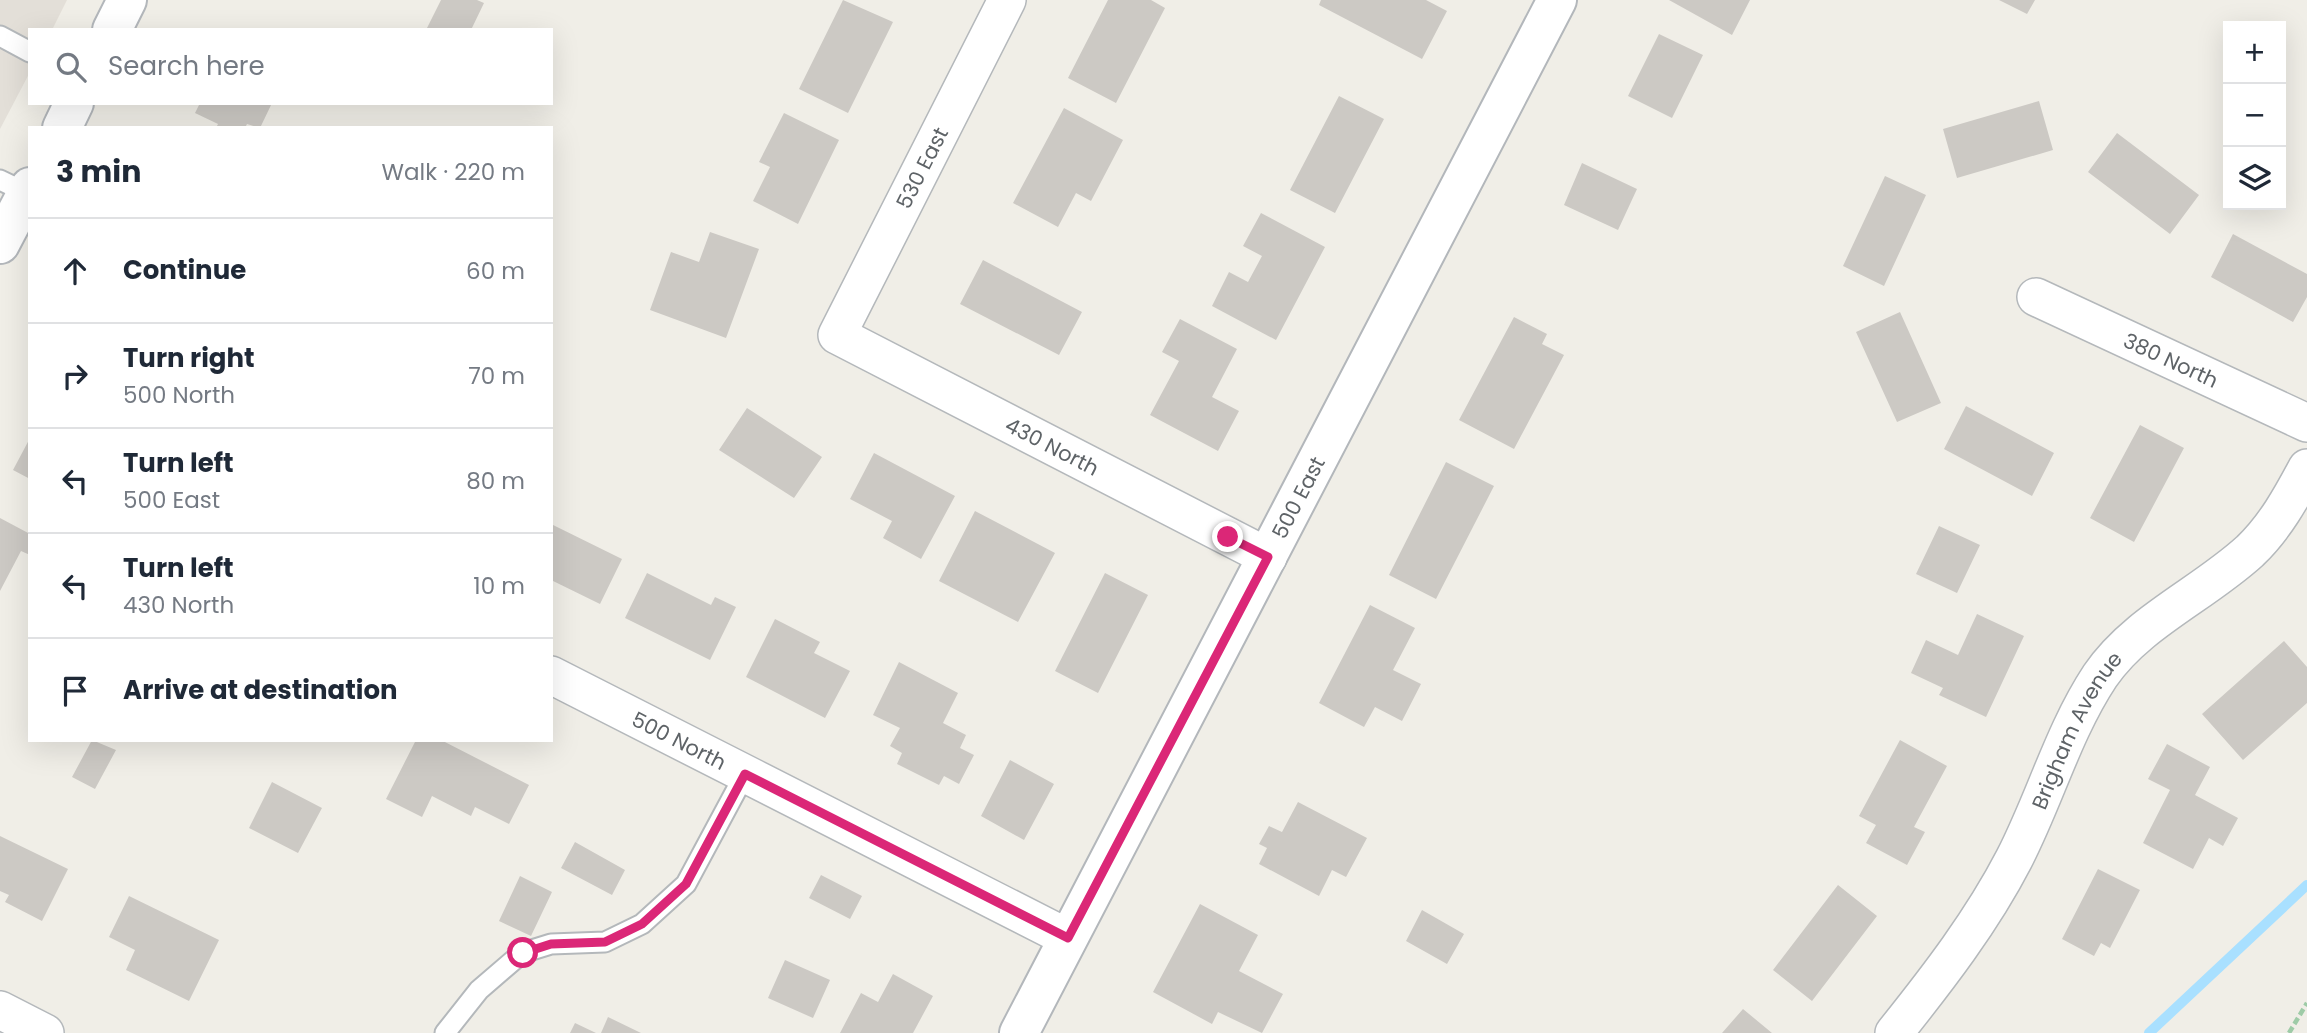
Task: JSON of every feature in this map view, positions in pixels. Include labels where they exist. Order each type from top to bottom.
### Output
[{"type":"street","points":[[113,28],[127,0]]},
{"type":"street","name":"530 East","points":[[836,335],[1007,0]]},
{"type":"street","name":"500 East","points":[[1019,1033],[1557,0]]},
{"type":"street","points":[[63,126],[73,105]]},
{"type":"street","points":[[0,244],[19,187]]},
{"type":"street","name":"380 North","points":[[2036,297],[2307,423]]},
{"type":"street","name":"430 North","points":[[836,335],[1268,557]]},
{"type":"street","name":"Brigham Avenue","points":[[1894,1033],[1972,931],[2014,859],[2081,708],[2101,675],[2127,644],[2250,551],[2281,515],[2307,468]]},
{"type":"street","name":"500 North","points":[[553,676],[1068,938]]},
{"type":"street","points":[[0,1010],[45,1033]]},
{"type":"lane","points":[[0,36],[28,51]]},
{"type":"lane","points":[[445,1033],[479,990],[523,953],[551,944],[605,942],[642,924],[686,884],[745,774]]},
{"type":"path","points":[[2289,1033],[2307,1003]]},
{"type":"shaded area","points":[[0,0],[67,0],[53,28],[28,28],[28,76],[0,129]]},
{"type":"building","points":[[441,0],[477,0],[484,3],[472,28],[427,28]]},
{"type":"building","points":[[843,0],[893,22],[848,113],[799,89]]},
{"type":"building","points":[[1108,0],[1151,0],[1165,8],[1116,103],[1068,78]]},
{"type":"building","points":[[1321,0],[1426,0],[1447,11],[1422,59],[1319,5]]},
{"type":"building","points":[[1669,0],[1750,0],[1732,35]]},
{"type":"building","points":[[1999,0],[2035,0],[2027,14]]},
{"type":"building","points":[[1659,34],[1703,55],[1672,118],[1628,96]]},
{"type":"building","points":[[1339,96],[1384,119],[1335,213],[1290,190]]},
{"type":"building","points":[[2039,101],[2053,150],[1957,178],[1943,129]]},
{"type":"building","points":[[199,105],[271,105],[261,126],[217,126],[218,124],[195,113]]},
{"type":"building","points":[[1064,108],[1123,140],[1091,201],[1076,193],[1058,227],[1013,203]]},
{"type":"building","points":[[784,113],[839,140],[798,224],[753,201],[770,167],[759,162]]},
{"type":"building","points":[[2117,133],[2199,195],[2170,234],[2088,172]]},
{"type":"building","points":[[1582,163],[1637,189],[1618,230],[1564,205]]},
{"type":"building","points":[[1885,176],[1926,195],[1884,286],[1843,266]]},
{"type":"building","points":[[1261,213],[1325,247],[1276,340],[1212,306],[1229,272],[1248,282],[1262,256],[1243,246]]},
{"type":"building","points":[[710,232],[759,249],[726,338],[650,310],[671,252],[699,262]]},
{"type":"building","points":[[2233,234],[2307,274],[2307,297],[2293,322],[2211,277]]},
{"type":"building","points":[[983,260],[1082,312],[1059,355],[960,304]]},
{"type":"building","points":[[1900,312],[1941,403],[1897,422],[1856,332]]},
{"type":"building","points":[[1514,317],[1547,334],[1542,344],[1564,355],[1514,449],[1459,420]]},
{"type":"building","points":[[1180,319],[1237,349],[1212,397],[1239,411],[1218,451],[1150,415],[1179,361],[1162,352]]},
{"type":"building","points":[[1966,406],[2054,453],[2032,496],[1944,449]]},
{"type":"building","points":[[747,408],[822,457],[794,498],[719,450]]},
{"type":"building","points":[[2140,425],[2184,448],[2134,542],[2090,518]]},
{"type":"building","points":[[28,442],[28,478],[13,470]]},
{"type":"building","points":[[874,453],[955,496],[921,559],[883,538],[892,521],[850,499]]},
{"type":"building","points":[[1446,462],[1494,486],[1436,599],[1389,575]]},
{"type":"building","points":[[975,511],[1055,553],[1018,622],[939,581]]},
{"type":"building","points":[[0,518],[28,533],[28,554],[21,551],[0,591]]},
{"type":"building","points":[[553,525],[622,559],[600,604],[553,581]]},
{"type":"building","points":[[1939,526],[1980,545],[1957,593],[1916,574]]},
{"type":"building","points":[[647,573],[711,605],[715,597],[736,607],[710,660],[625,618]]},
{"type":"building","points":[[1105,573],[1148,595],[1098,693],[1055,671]]},
{"type":"building","points":[[1370,605],[1415,628],[1393,670],[1421,684],[1402,721],[1375,707],[1364,727],[1319,703]]},
{"type":"building","points":[[1977,614],[2024,636],[1986,717],[1939,695],[1943,688],[1911,673],[1926,640],[1958,655]]},
{"type":"building","points":[[775,619],[820,642],[814,653],[850,671],[825,718],[746,677]]},
{"type":"building","points":[[2284,641],[2307,667],[2307,703],[2243,760],[2202,714]]},
{"type":"building","points":[[899,662],[958,693],[943,723],[966,735],[960,748],[974,755],[959,784],[944,776],[939,785],[897,764],[902,753],[890,746],[900,728],[873,715]]},
{"type":"building","points":[[1900,740],[1947,766],[1914,827],[1925,832],[1907,865],[1866,843],[1876,825],[1859,816]]},
{"type":"building","points":[[91,742],[116,750],[95,789],[72,777]]},
{"type":"building","points":[[415,742],[445,742],[529,785],[509,824],[475,807],[471,816],[432,796],[422,817],[386,799]]},
{"type":"building","points":[[2167,744],[2210,767],[2195,795],[2238,818],[2223,846],[2209,838],[2193,869],[2143,843],[2170,790],[2148,779]]},
{"type":"building","points":[[1010,760],[1054,784],[1024,840],[981,816]]},
{"type":"building","points":[[272,782],[322,808],[298,853],[249,828]]},
{"type":"building","points":[[1298,802],[1367,838],[1346,877],[1332,870],[1319,896],[1259,864],[1267,848],[1259,844],[1269,826],[1282,832]]},
{"type":"building","points":[[0,836],[68,869],[42,921],[5,902],[9,895],[0,891]]},
{"type":"building","points":[[575,842],[625,870],[612,895],[561,868]]},
{"type":"building","points":[[2098,869],[2140,890],[2110,948],[2101,943],[2094,956],[2062,939]]},
{"type":"building","points":[[821,875],[862,896],[850,919],[809,898]]},
{"type":"building","points":[[520,876],[552,892],[531,936],[499,921]]},
{"type":"building","points":[[1838,885],[1877,916],[1812,1001],[1773,970]]},
{"type":"building","points":[[129,896],[219,940],[189,1001],[126,970],[135,950],[109,937]]},
{"type":"building","points":[[1200,904],[1258,935],[1239,971],[1283,994],[1262,1033],[1218,1012],[1212,1024],[1153,992]]},
{"type":"building","points":[[1422,910],[1464,934],[1447,964],[1406,941]]},
{"type":"building","points":[[785,960],[830,980],[813,1018],[768,998]]},
{"type":"building","points":[[893,974],[933,996],[913,1033],[840,1033],[861,993],[878,1002]]},
{"type":"building","points":[[1743,1009],[1772,1033],[1722,1033]]},
{"type":"building","points":[[608,1017],[641,1033],[601,1033]]},
{"type":"building","points":[[575,1023],[596,1033],[570,1033]]},
{"type":"waterway","points":[[2149,1033],[2307,885]]},
{"type":"route","points":[[523,953],[551,944],[605,942],[642,924],[686,884],[745,774],[1068,938],[1268,557],[1228,537]]}]
